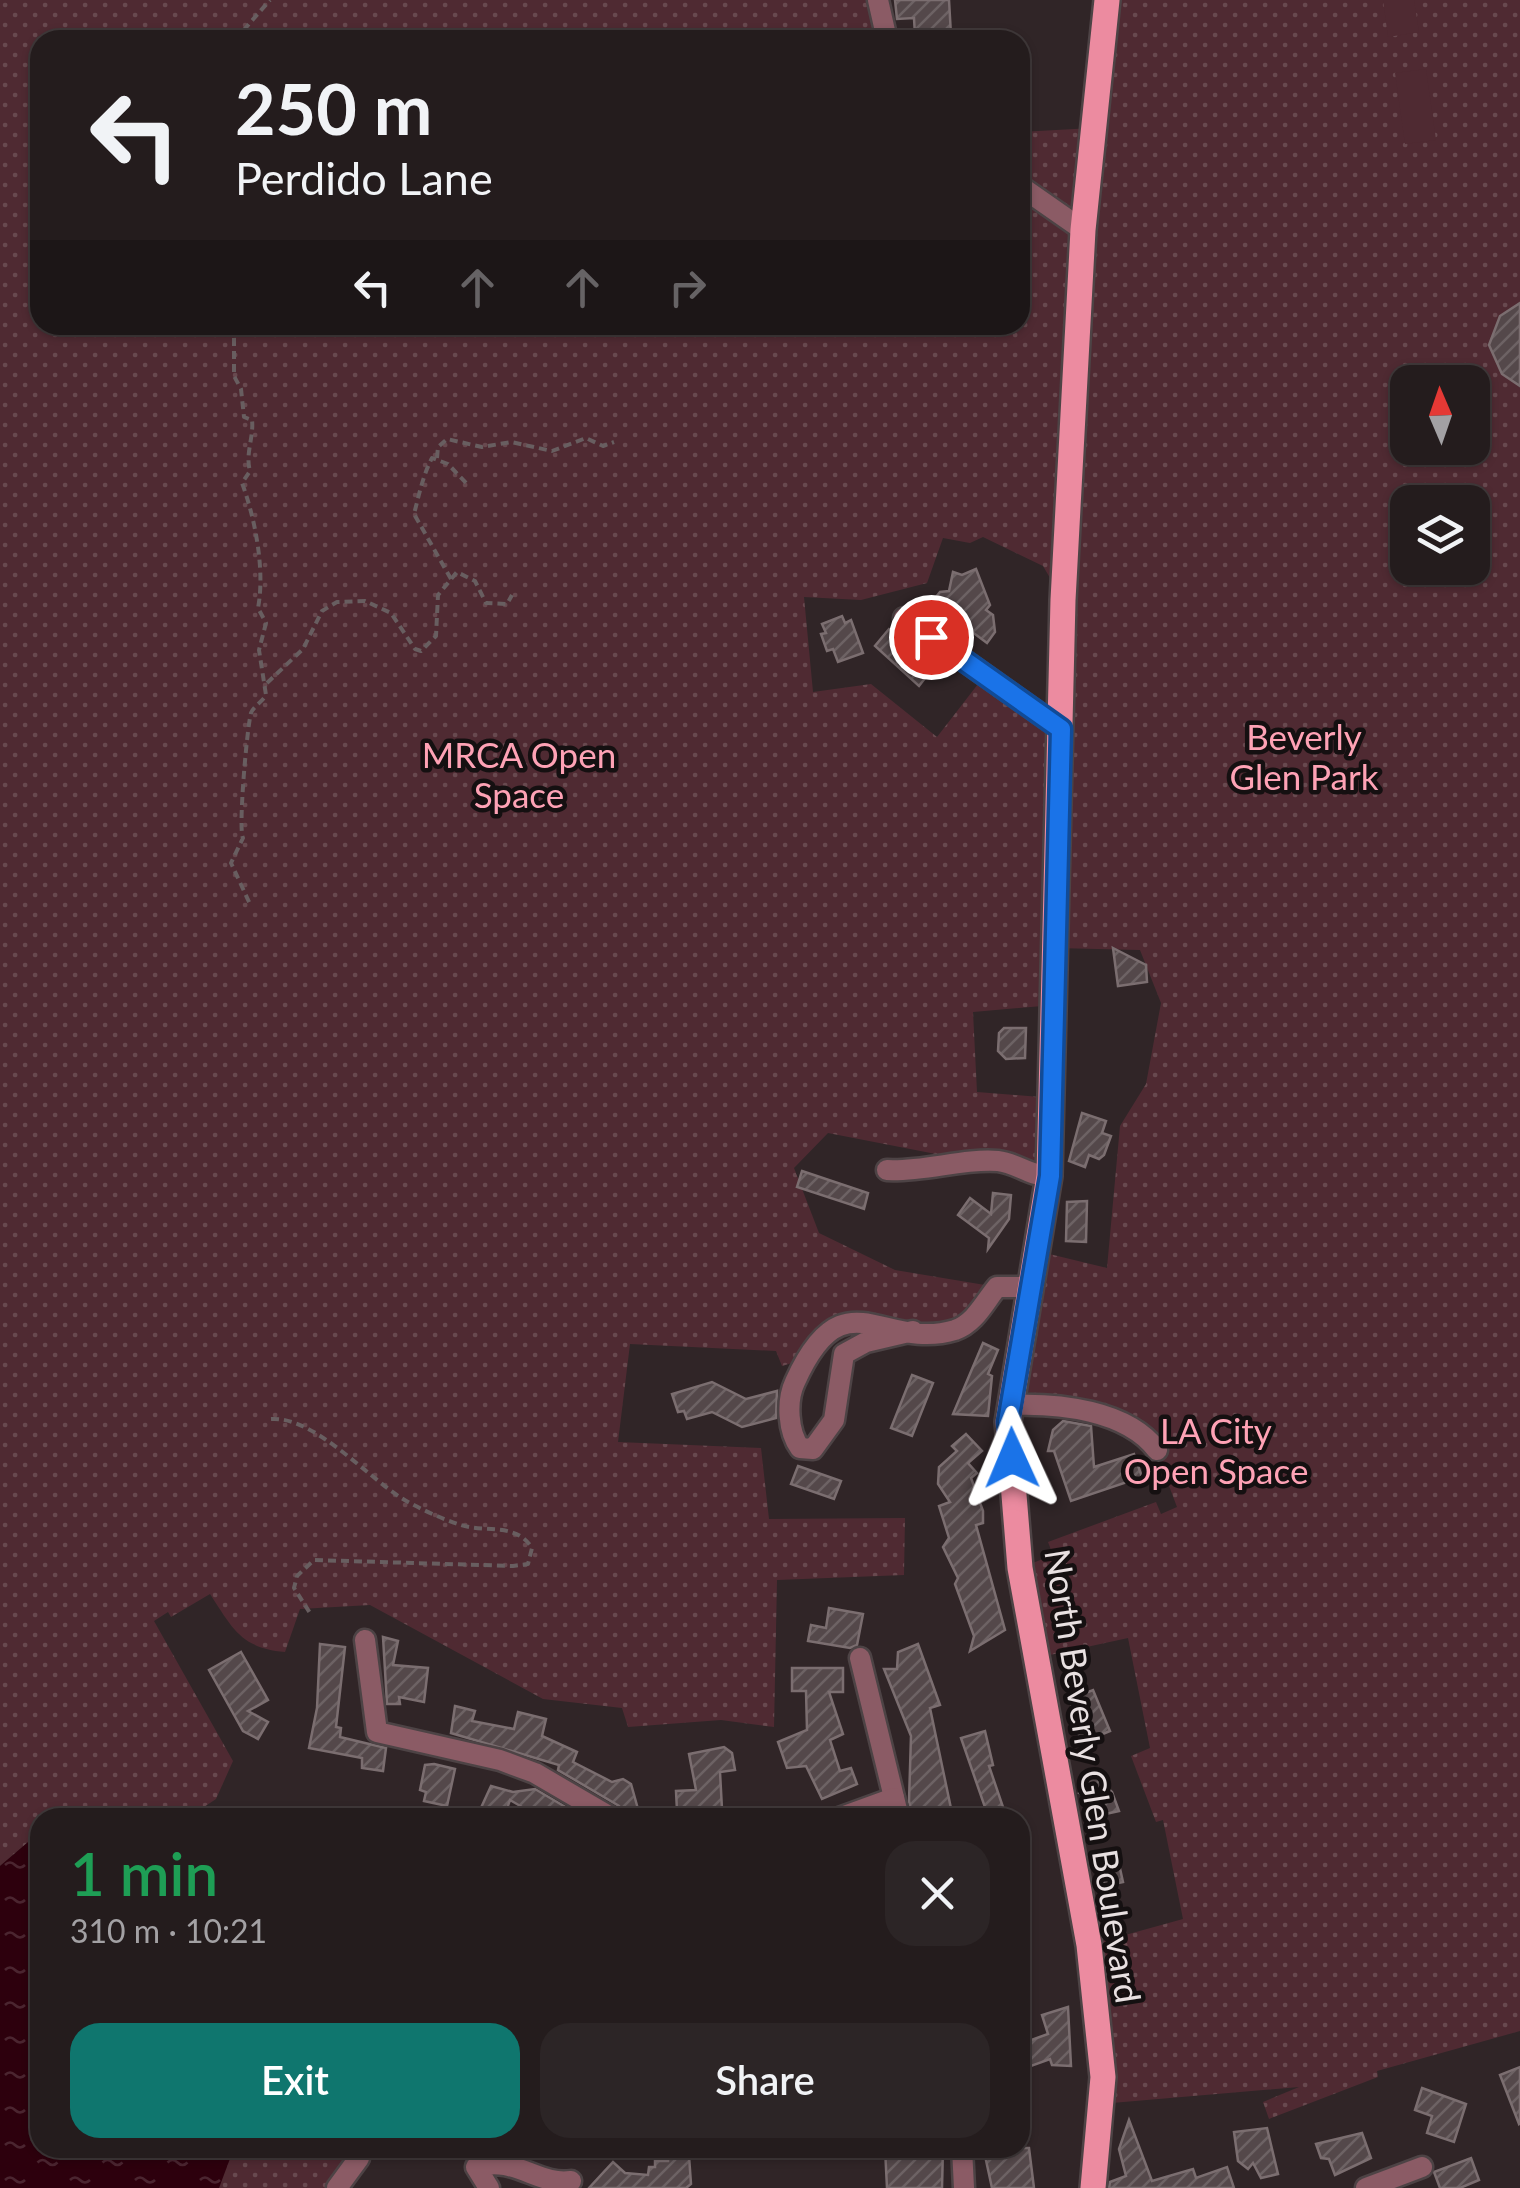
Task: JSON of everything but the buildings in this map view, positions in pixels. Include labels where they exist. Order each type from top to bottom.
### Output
[{"type":"main road","name":"North Beverly Glen Boulevard","points":[[1093,2188],[1102,2077],[1089,1945],[1020,1568],[1008,1422],[1050,1176],[1063,600],[1083,230],[1107,0]]},
{"type":"street","points":[[878,0],[885,30]]},
{"type":"street","points":[[1030,193],[1083,230]]},
{"type":"street","points":[[904,618],[1061,729]]},
{"type":"street","points":[[888,1170],[929,1170],[992,1161],[1030,1176],[1050,1176]]},
{"type":"street","points":[[913,1331],[876,1322],[851,1322],[828,1331],[808,1352],[791,1391],[793,1438],[800,1448],[813,1449],[834,1420],[844,1354],[866,1342],[913,1331],[955,1330],[973,1320],[997,1287],[1030,1287]]},
{"type":"street","points":[[1011,1404],[1069,1406],[1146,1436],[1157,1450]]},
{"type":"street","points":[[365,1640],[377,1732],[500,1760],[536,1774],[595,1808]]},
{"type":"street","points":[[860,1658],[897,1808]]},
{"type":"street","points":[[336,2188],[358,2158]]},
{"type":"street","points":[[962,2158],[964,2188]]},
{"type":"street","points":[[489,2188],[476,2167],[492,2162],[525,2168],[560,2183],[571,2182]]},
{"type":"street","points":[[1366,2188],[1422,2167]]},
{"type":"path","points":[[244,30],[270,0]]},
{"type":"path","points":[[234,335],[234,376],[241,389],[244,417],[252,420],[247,461],[250,471],[242,483],[261,550],[258,563],[263,593],[258,608],[266,622],[258,650],[260,675],[267,683]]},
{"type":"path","points":[[451,580],[414,514],[423,492],[423,474],[447,439],[482,447],[510,442],[552,452],[586,438],[602,446],[614,442]]},
{"type":"path","points":[[437,458],[466,483]]},
{"type":"path","points":[[250,904],[230,863],[243,838],[238,829],[238,813],[244,790],[242,774],[248,764],[251,712],[266,695],[267,683],[303,648],[322,611],[337,602],[365,601],[390,613],[415,649],[421,650],[436,636],[438,595],[462,571],[476,580],[486,603],[507,604],[512,595]]},
{"type":"path","points":[[271,1419],[294,1422],[317,1434],[404,1499],[463,1526],[512,1532],[526,1538],[532,1548],[528,1564],[513,1566],[314,1560],[297,1576],[294,1588],[312,1616]]},
{"type":"green space","points":[[0,0],[874,0],[883,30],[30,30],[30,335],[1030,335],[1030,131],[1093,128],[1107,0],[1520,0],[1520,2031],[1377,2071],[1378,2077],[1269,2119],[1263,2102],[1299,2087],[1100,2104],[1089,1945],[1183,1919],[1163,1820],[1156,1822],[1131,1756],[1150,1748],[1128,1638],[1036,1658],[1020,1568],[1053,1555],[1048,1542],[1156,1502],[1161,1514],[1177,1507],[1149,1433],[1067,1398],[1013,1390],[1037,1251],[1107,1268],[1120,1126],[1146,1084],[1161,1003],[1140,950],[1056,948],[1054,1005],[973,1012],[977,1092],[1052,1098],[1049,1176],[828,1133],[794,1168],[819,1233],[895,1270],[997,1287],[955,1329],[851,1323],[808,1352],[800,1352],[802,1360],[782,1366],[776,1351],[630,1344],[618,1442],[761,1448],[769,1519],[905,1518],[904,1575],[777,1580],[774,1727],[721,1720],[628,1727],[622,1708],[543,1699],[370,1605],[300,1609],[285,1652],[270,1650],[240,1635],[210,1594],[171,1617],[168,1612],[154,1621],[233,1761],[216,1799],[202,1808],[30,1808],[30,1841],[0,1866]],"holes":[[[983,537],[1043,566],[1063,600],[1060,728],[985,675],[937,737],[871,684],[813,692],[804,597],[861,600],[927,583],[943,538],[970,543]]]},
{"type":"green space","points":[[1383,0],[1414,0],[1419,32],[1388,37]]},
{"type":"green space","points":[[1426,69],[1436,140],[1405,144],[1395,73]]},
{"type":"green space","points":[[189,2158],[345,2158],[327,2188],[181,2188]]},
{"type":"water","points":[[30,1840],[30,2158],[230,2158],[219,2188],[0,2188],[0,1866]]},
{"type":"route","points":[[931,637],[1061,729],[1050,1176],[1008,1422],[1012,1458]]},
{"type":"park label","name":"Beverly Glen Park","points":[[1304,758]]},
{"type":"park label","name":"MRCA Open Space","points":[[519,776]]},
{"type":"park label","name":"LA City Open Space","points":[[1216,1452]]}]
